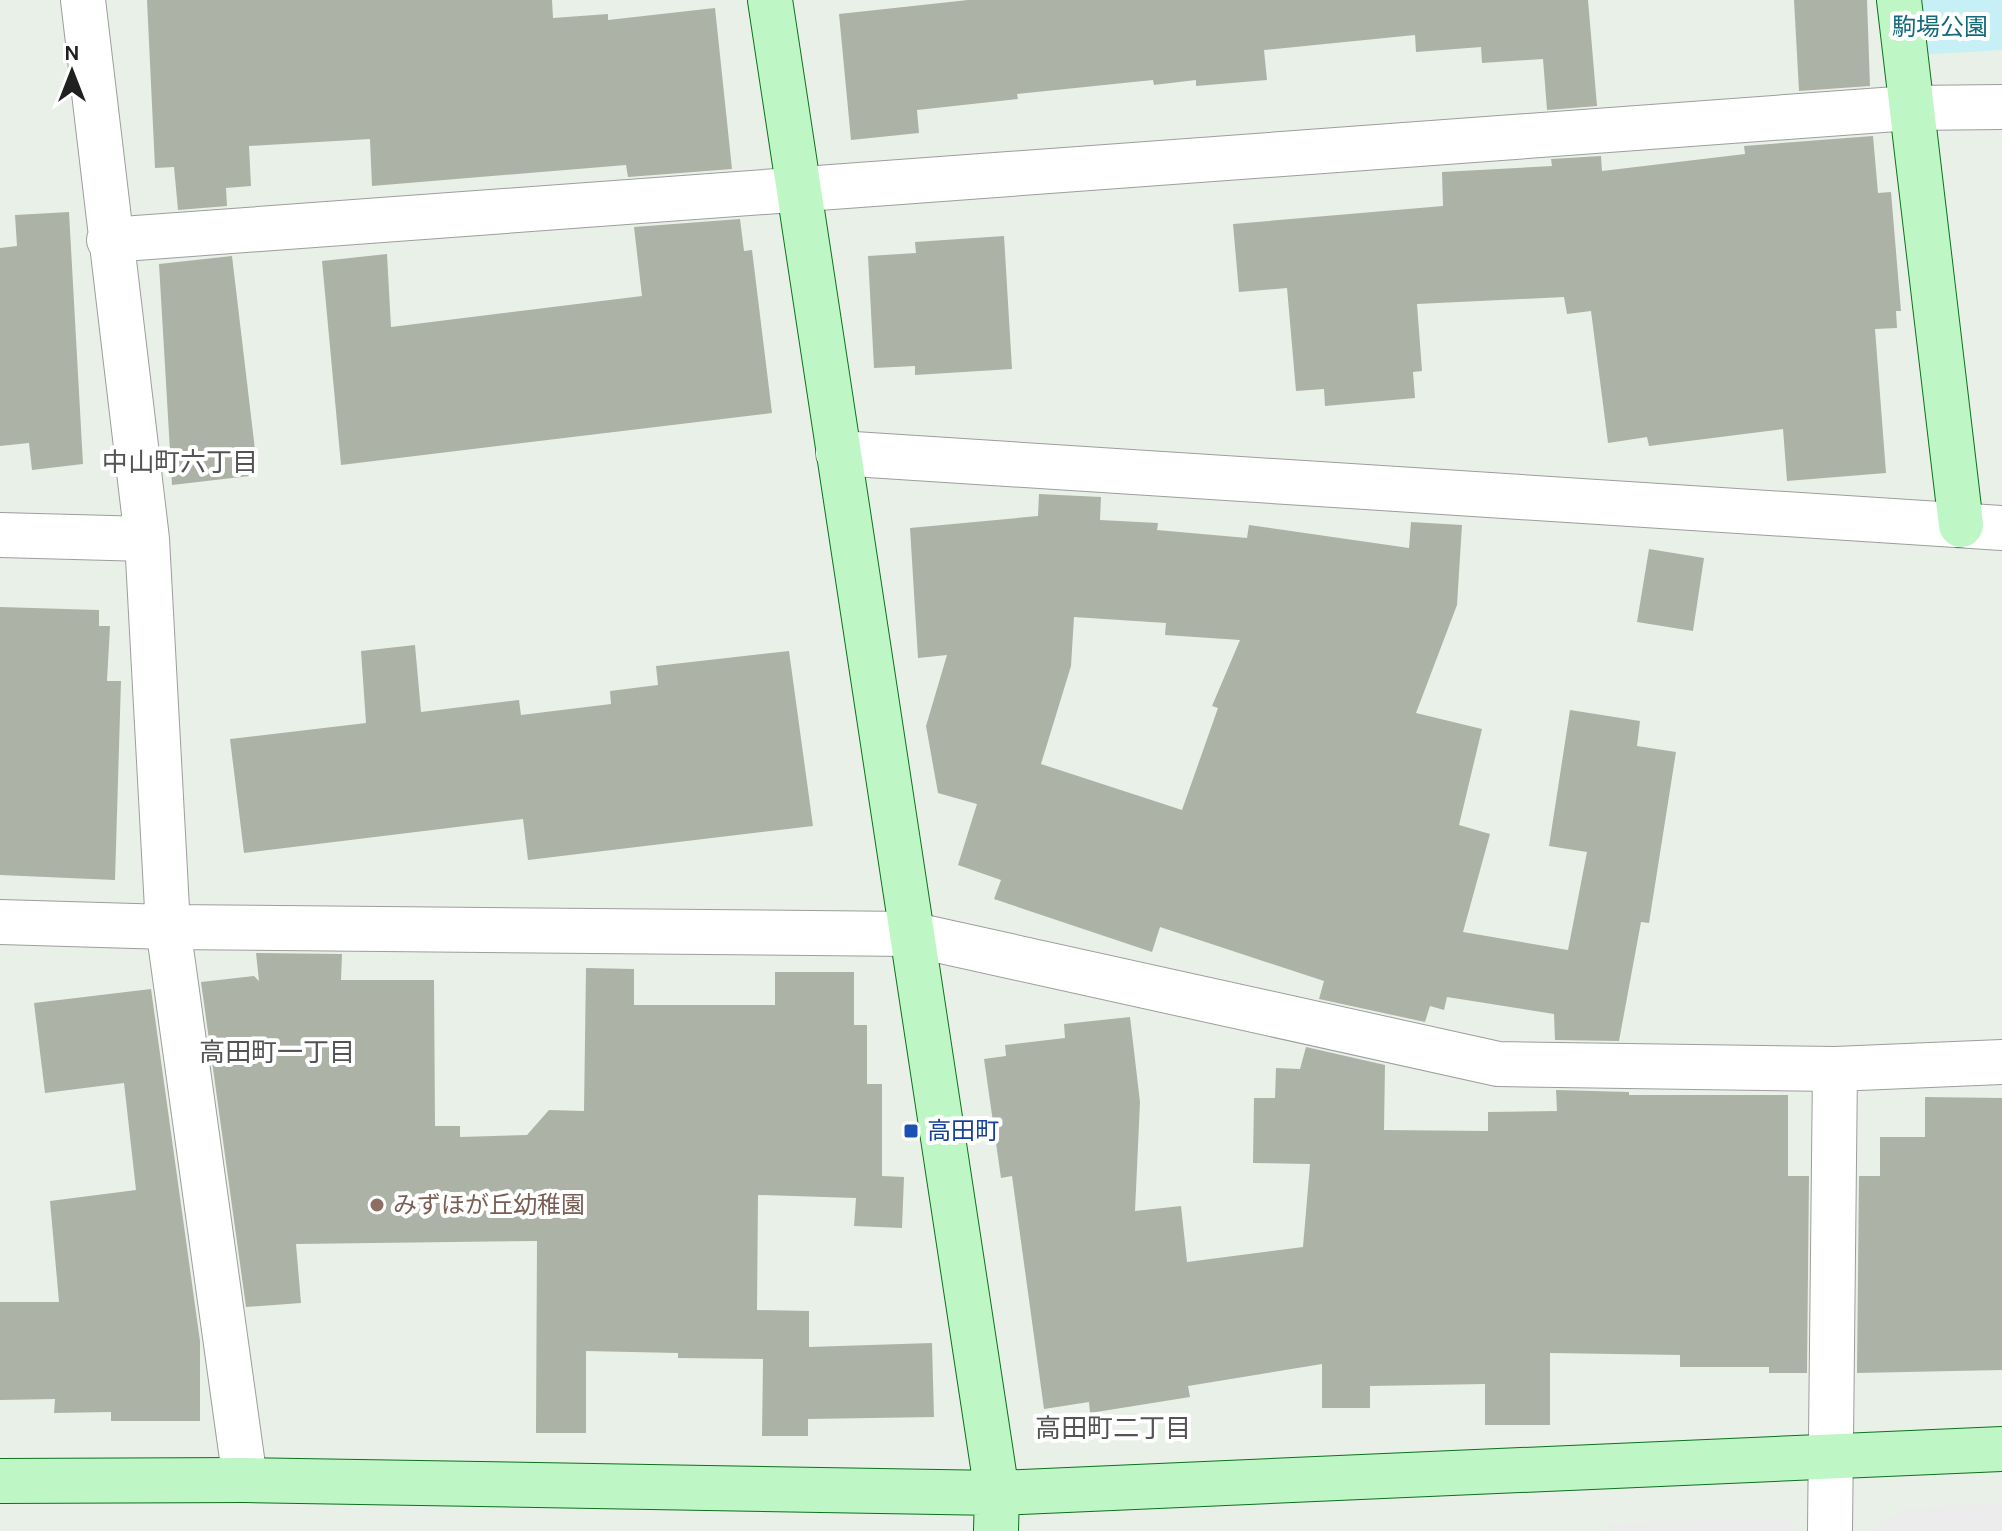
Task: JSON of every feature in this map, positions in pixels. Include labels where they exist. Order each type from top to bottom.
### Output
[{"type":"street","points":[[83,0],[109,240],[147,539],[168,927],[245,1480]]},
{"type":"street","points":[[770,0],[997,1512]]},
{"type":"street","points":[[838,453],[1982,527],[1910,108],[1899,0]]},
{"type":"street","points":[[109,240],[796,187],[1910,108],[2002,107]]},
{"type":"street","points":[[0,535],[147,539]]},
{"type":"street","points":[[0,922],[168,927],[910,934],[1498,1064],[1835,1069],[2002,1062]]},
{"type":"street","points":[[1830,1531],[1835,1069]]},
{"type":"street","points":[[0,1481],[245,1480],[997,1512],[1831,1456],[2002,1449]]},
{"type":"green space","name":"駒場公園","points":[[1911,0],[2002,0],[2002,50],[1916,55]]},
{"type":"shaded area","points":[[2002,1504],[2002,1531],[1870,1531],[1910,1507]]},
{"type":"shaded area","points":[[1785,1519],[1801,1531],[1606,1531],[1606,1523]]},
{"type":"building","points":[[147,0],[552,0],[553,18],[608,14],[608,20],[715,8],[732,169],[628,177],[626,165],[372,186],[370,139],[249,146],[251,186],[226,188],[227,206],[178,210],[174,167],[155,168]]},
{"type":"building","points":[[968,0],[1588,0],[1597,106],[1547,110],[1543,59],[1482,63],[1481,47],[1416,52],[1415,35],[1264,50],[1267,80],[1196,86],[1196,80],[1154,85],[1153,80],[1017,94],[1018,99],[917,110],[919,133],[851,140],[839,14]]},
{"type":"building","points":[[1794,0],[1867,0],[1870,86],[1799,91]]},
{"type":"building","points":[[1873,136],[1878,193],[1891,192],[1901,311],[1896,311],[1897,328],[1875,329],[1886,473],[1787,481],[1783,429],[1649,446],[1647,437],[1608,443],[1591,311],[1567,314],[1564,297],[1417,304],[1422,371],[1413,372],[1415,398],[1325,406],[1324,389],[1296,391],[1287,288],[1239,292],[1233,224],[1443,206],[1442,172],[1552,166],[1551,159],[1601,156],[1602,171],[1745,154],[1744,146]]},
{"type":"building","points":[[69,212],[83,464],[32,470],[29,443],[0,446],[0,248],[17,246],[15,215]]},
{"type":"building","points":[[740,219],[744,251],[752,250],[772,413],[341,465],[322,261],[387,254],[391,327],[642,296],[634,227]]},
{"type":"building","points":[[1004,236],[1012,369],[915,375],[915,366],[874,368],[868,256],[916,253],[915,242]]},
{"type":"building","points":[[232,256],[258,475],[172,485],[159,264]]},
{"type":"building","points":[[1039,494],[1101,497],[1100,520],[1158,523],[1157,530],[1247,538],[1249,525],[1409,548],[1411,522],[1462,525],[1457,605],[1416,713],[1482,729],[1459,825],[1490,834],[1463,932],[1568,950],[1587,852],[1549,846],[1570,710],[1640,721],[1637,746],[1676,752],[1649,923],[1641,922],[1619,1041],[1555,1040],[1554,1014],[1447,997],[1444,1010],[1430,1006],[1425,1022],[1319,999],[1324,981],[1160,927],[1152,952],[994,899],[1001,880],[958,865],[977,804],[938,793],[926,726],[947,655],[918,658],[910,528],[1038,516]],"holes":[[[1074,617],[1166,623],[1165,635],[1240,640],[1212,706],[1218,708],[1182,810],[1041,764],[1071,666]]]},
{"type":"building","points":[[1649,549],[1704,558],[1693,631],[1637,622]]},
{"type":"building","points":[[0,607],[99,610],[99,626],[110,626],[107,681],[121,681],[115,880],[0,875]]},
{"type":"building","points":[[415,645],[421,712],[519,700],[521,715],[611,704],[610,691],[658,685],[656,666],[789,651],[813,826],[528,860],[523,819],[244,853],[230,739],[366,723],[361,651]]},
{"type":"building","points":[[256,953],[342,954],[341,980],[434,980],[435,1126],[460,1126],[460,1137],[527,1135],[549,1110],[584,1111],[586,968],[634,969],[634,1005],[775,1005],[775,972],[854,972],[854,1025],[867,1025],[867,1084],[882,1084],[882,1176],[904,1177],[902,1228],[854,1226],[856,1198],[758,1195],[757,1310],[809,1311],[809,1347],[932,1343],[934,1417],[808,1419],[808,1436],[762,1436],[763,1359],[678,1358],[678,1353],[586,1351],[586,1433],[536,1433],[537,1241],[296,1244],[301,1303],[246,1307],[201,982],[254,976],[259,981]]},
{"type":"building","points":[[151,989],[200,1341],[200,1421],[111,1421],[111,1412],[54,1413],[55,1399],[0,1400],[0,1302],[59,1302],[50,1201],[136,1190],[124,1083],[45,1093],[34,1003]]},
{"type":"building","points":[[1130,1017],[1140,1102],[1135,1211],[1181,1206],[1187,1262],[1303,1247],[1310,1164],[1253,1163],[1254,1098],[1275,1098],[1276,1068],[1300,1069],[1306,1047],[1385,1065],[1384,1130],[1488,1131],[1488,1112],[1557,1111],[1556,1090],[1629,1092],[1629,1095],[1788,1095],[1788,1176],[1809,1176],[1807,1373],[1769,1373],[1769,1367],[1680,1367],[1680,1355],[1550,1353],[1550,1425],[1485,1425],[1485,1384],[1370,1386],[1370,1408],[1322,1408],[1322,1364],[1188,1386],[1190,1397],[1090,1413],[1089,1402],[1044,1409],[1012,1176],[1001,1178],[984,1059],[1006,1056],[1005,1045],[1065,1038],[1064,1024]]},
{"type":"building","points":[[1925,1097],[2002,1098],[2002,1370],[1857,1373],[1859,1176],[1880,1176],[1880,1137],[1925,1137]]},
{"type":"place","name":"高田町","points":[[911,1131]]},
{"type":"place","name":"みずほが丘幼稚園","points":[[377,1205]]},
{"type":"district","name":"中山町六丁目","points":[[180,462]]},
{"type":"district","name":"高田町一丁目","points":[[277,1052]]},
{"type":"district","name":"高田町二丁目","points":[[1113,1428]]}]
